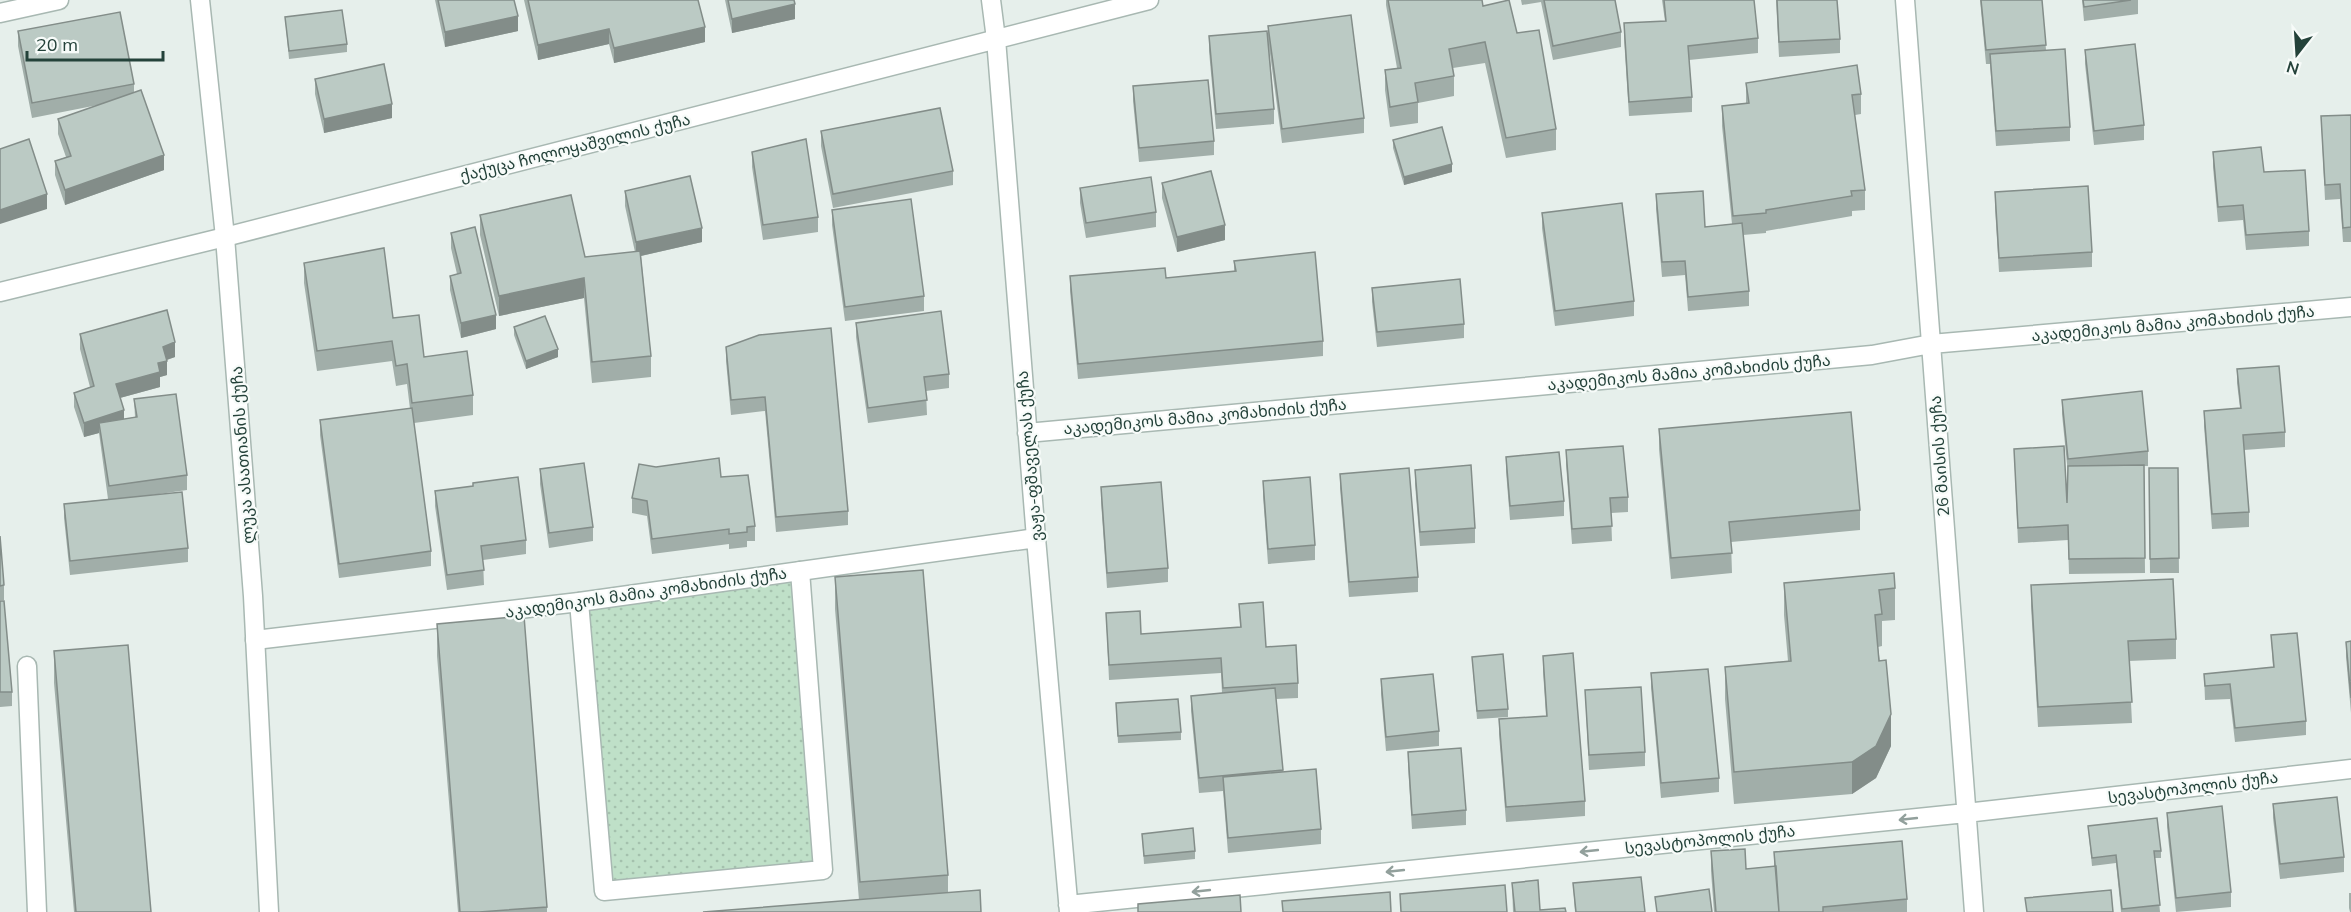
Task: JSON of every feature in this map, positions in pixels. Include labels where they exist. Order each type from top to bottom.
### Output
[{"type":"street","points":[[0,13],[58,0]]},
{"type":"street","name":"ლუკა ასათიანის ქუჩა","points":[[200,0],[225,237],[255,640],[269,912]]},
{"type":"street","name":"ვაჟა-ფშაველას ქუჩა","points":[[991,0],[1068,908]]},
{"type":"street","name":"ქაქუცა ჩოლოყაშვილის ქუჩა","points":[[0,292],[225,237],[1149,0]]},
{"type":"street","name":"26 მაისის ქუჩა","points":[[1905,0],[1974,912]]},
{"type":"street","name":"აკადემიკოს მამია კომახიძის ქუჩა","points":[[1027,433],[1872,355],[1930,344],[2351,307]]},
{"type":"street","name":"აკადემიკოს მამია კომახიძის ქუჩა","points":[[255,640],[579,602],[1036,538]]},
{"type":"street","points":[[579,602],[604,891],[822,870],[800,571]]},
{"type":"street","points":[[27,666],[38,912]]},
{"type":"street","name":"სევასტოპოლის ქუჩა","points":[[1068,908],[1966,813],[2351,769]]},
{"type":"green space","points":[[800,571],[823,870],[604,891],[579,602]]},
{"type":"building","points":[[438,0],[514,0],[518,16],[445,32]]},
{"type":"building","points":[[528,0],[698,0],[705,27],[614,48],[609,29],[538,45]]},
{"type":"building","points":[[728,0],[794,0],[795,4],[732,19]]},
{"type":"building","points":[[1388,0],[1482,0],[1483,6],[1509,0],[1517,33],[1539,30],[1556,129],[1506,138],[1485,42],[1449,49],[1454,76],[1415,83],[1418,102],[1390,107],[1385,70],[1401,68]]},
{"type":"building","points":[[1544,0],[1615,0],[1621,32],[1553,46]]},
{"type":"building","points":[[1664,0],[1754,0],[1758,38],[1688,46],[1692,97],[1629,102],[1624,23],[1666,21]]},
{"type":"building","points":[[1777,0],[1837,0],[1840,39],[1779,42]]},
{"type":"building","points":[[1981,0],[2042,0],[2046,45],[1986,50]]},
{"type":"building","points":[[2083,0],[2131,0],[2084,7]]},
{"type":"building","points":[[342,10],[347,44],[289,51],[285,17]]},
{"type":"building","points":[[120,12],[134,84],[32,103],[18,31]]},
{"type":"building","points":[[1351,15],[1364,118],[1282,129],[1268,26]]},
{"type":"building","points":[[1267,31],[1274,109],[1216,114],[1209,36]]},
{"type":"building","points":[[2135,44],[2144,125],[2094,131],[2085,50]]},
{"type":"building","points":[[2065,49],[2070,127],[1996,131],[1990,54]]},
{"type":"building","points":[[384,64],[392,104],[324,119],[315,79]]},
{"type":"building","points":[[1857,65],[1861,94],[1852,95],[1865,190],[1851,191],[1852,196],[1766,210],[1766,213],[1733,216],[1722,106],[1749,103],[1746,83]]},
{"type":"building","points":[[1208,80],[1214,141],[1139,148],[1133,86]]},
{"type":"building","points":[[141,90],[164,155],[65,190],[55,161],[71,156],[58,119]]},
{"type":"building","points":[[940,108],[953,171],[833,194],[821,131]]},
{"type":"building","points":[[2351,115],[2351,227],[2343,228],[2340,184],[2325,185],[2321,116]]},
{"type":"building","points":[[1442,127],[1452,164],[1404,177],[1393,140]]},
{"type":"building","points":[[29,139],[47,194],[0,210],[0,149]]},
{"type":"building","points":[[806,139],[818,217],[763,225],[752,152]]},
{"type":"building","points":[[2261,147],[2264,172],[2305,170],[2309,231],[2246,235],[2243,205],[2218,207],[2213,152]]},
{"type":"building","points":[[1211,171],[1225,225],[1177,237],[1162,183]]},
{"type":"building","points":[[690,176],[702,228],[636,242],[625,191]]},
{"type":"building","points":[[1151,177],[1156,212],[1086,223],[1080,188]]},
{"type":"building","points":[[2088,186],[2092,252],[1999,258],[1995,192]]},
{"type":"building","points":[[1703,191],[1705,227],[1742,223],[1749,291],[1688,297],[1685,261],[1662,262],[1656,194]]},
{"type":"building","points":[[571,195],[585,257],[640,251],[651,356],[592,362],[584,278],[499,296],[480,215]]},
{"type":"building","points":[[911,199],[924,296],[845,307],[832,210]]},
{"type":"building","points":[[1622,203],[1634,301],[1555,311],[1542,213]]},
{"type":"building","points":[[475,227],[496,315],[461,323],[450,276],[461,273],[451,233]]},
{"type":"building","points":[[384,248],[393,318],[419,315],[424,357],[467,351],[473,395],[412,403],[407,364],[396,366],[392,341],[317,351],[304,263]]},
{"type":"building","points":[[1315,252],[1323,341],[1078,364],[1070,276],[1165,268],[1166,278],[1236,271],[1234,261]]},
{"type":"building","points":[[1460,279],[1464,324],[1377,332],[1372,288]]},
{"type":"building","points":[[167,310],[175,342],[163,347],[167,361],[158,363],[160,372],[116,384],[124,410],[84,423],[74,393],[94,386],[80,334]]},
{"type":"building","points":[[941,311],[949,374],[924,377],[927,400],[868,408],[856,323]]},
{"type":"building","points":[[545,316],[558,349],[526,361],[514,327]]},
{"type":"building","points":[[831,328],[848,511],[776,517],[765,397],[731,400],[726,347],[759,335]]},
{"type":"building","points":[[2279,366],[2285,432],[2243,435],[2249,512],[2212,514],[2204,411],[2241,408],[2237,369]]},
{"type":"building","points":[[2142,391],[2148,451],[2068,459],[2062,400]]},
{"type":"building","points":[[176,394],[187,475],[109,486],[99,423],[137,417],[134,399]]},
{"type":"building","points":[[412,408],[431,551],[339,564],[320,420]]},
{"type":"building","points":[[1851,412],[1860,510],[1729,522],[1732,553],[1671,558],[1659,429]]},
{"type":"building","points":[[1623,446],[1628,497],[1610,498],[1612,526],[1572,529],[1566,450]]},
{"type":"building","points":[[2064,446],[2067,503],[2068,466],[2144,465],[2145,558],[2069,559],[2068,525],[2018,528],[2014,449]]},
{"type":"building","points":[[1559,452],[1564,501],[1510,506],[1506,457]]},
{"type":"building","points":[[719,458],[721,477],[748,475],[755,526],[747,527],[747,532],[729,534],[729,529],[652,539],[647,501],[632,498],[639,464],[656,467]]},
{"type":"building","points":[[584,463],[593,527],[549,533],[540,469]]},
{"type":"building","points":[[1471,465],[1475,528],[1420,532],[1415,470]]},
{"type":"building","points":[[1409,468],[1418,577],[1349,582],[1340,474]]},
{"type":"building","points":[[2149,468],[2178,468],[2179,558],[2150,559]]},
{"type":"building","points":[[518,477],[526,540],[481,546],[484,570],[447,575],[435,491]]},
{"type":"building","points":[[1310,477],[1315,545],[1268,549],[1263,481]]},
{"type":"building","points":[[1161,482],[1168,568],[1107,573],[1101,487]]},
{"type":"building","points":[[182,492],[188,548],[70,561],[64,504]]},
{"type":"building","points":[[0,536],[4,585],[0,586]]},
{"type":"building","points":[[923,570],[948,875],[860,882],[835,577]]},
{"type":"building","points":[[1894,573],[1895,588],[1879,590],[1882,614],[1875,615],[1879,661],[1886,660],[1891,714],[1876,746],[1852,762],[1734,772],[1725,667],[1791,661],[1784,583]]},
{"type":"building","points":[[2173,579],[2176,639],[2128,641],[2132,702],[2038,707],[2031,585]]},
{"type":"building","points":[[0,601],[4,601],[12,692],[0,692]]},
{"type":"building","points":[[1263,602],[1266,647],[1296,645],[1298,683],[1223,688],[1221,658],[1109,665],[1106,613],[1140,611],[1141,634],[1241,627],[1239,604]]},
{"type":"building","points":[[524,616],[547,907],[460,912],[437,624]]},
{"type":"building","points":[[2297,633],[2306,721],[2235,728],[2230,684],[2205,686],[2204,674],[2274,667],[2271,635]]},
{"type":"building","points":[[2351,641],[2351,698],[2346,642]]},
{"type":"building","points":[[128,645],[151,912],[76,912],[54,651]]},
{"type":"building","points":[[1573,653],[1585,801],[1506,807],[1499,719],[1547,716],[1543,656]]},
{"type":"building","points":[[1503,654],[1508,709],[1477,711],[1472,657]]},
{"type":"building","points":[[1708,669],[1719,778],[1661,783],[1651,673]]},
{"type":"building","points":[[1433,674],[1439,731],[1386,737],[1381,679]]},
{"type":"building","points":[[1641,687],[1645,752],[1589,755],[1585,690]]},
{"type":"building","points":[[1275,688],[1283,770],[1199,778],[1191,696]]},
{"type":"building","points":[[1178,699],[1181,732],[1118,736],[1116,703]]},
{"type":"building","points":[[1461,748],[1466,810],[1412,815],[1408,752]]},
{"type":"building","points":[[1316,769],[1321,829],[1228,838],[1223,777]]},
{"type":"building","points":[[2337,797],[2344,857],[2280,864],[2273,804]]},
{"type":"building","points":[[2222,806],[2231,892],[2176,898],[2167,813]]},
{"type":"building","points":[[2157,818],[2161,851],[2154,851],[2160,905],[2122,909],[2116,855],[2092,858],[2088,826]]},
{"type":"building","points":[[1193,828],[1195,851],[1144,856],[1142,834]]},
{"type":"building","points":[[1902,841],[1907,899],[1823,907],[1823,912],[1779,912],[1774,852]]},
{"type":"building","points":[[1745,849],[1746,869],[1776,866],[1779,912],[1716,912],[1711,851]]},
{"type":"building","points":[[1641,877],[1645,912],[1576,912],[1573,883]]},
{"type":"building","points":[[1538,880],[1540,910],[1565,908],[1566,912],[1515,912],[1512,883]]},
{"type":"building","points":[[1505,885],[1507,912],[1401,912],[1400,894]]},
{"type":"building","points":[[1709,889],[1712,912],[1657,912],[1655,897]]},
{"type":"building","points":[[980,890],[981,912],[703,912]]},
{"type":"building","points":[[2111,890],[2113,912],[2027,912],[2025,898]]},
{"type":"building","points":[[1390,892],[1391,912],[1283,912],[1282,901]]},
{"type":"building","points":[[1240,895],[1241,912],[1138,912],[1138,904]]}]
